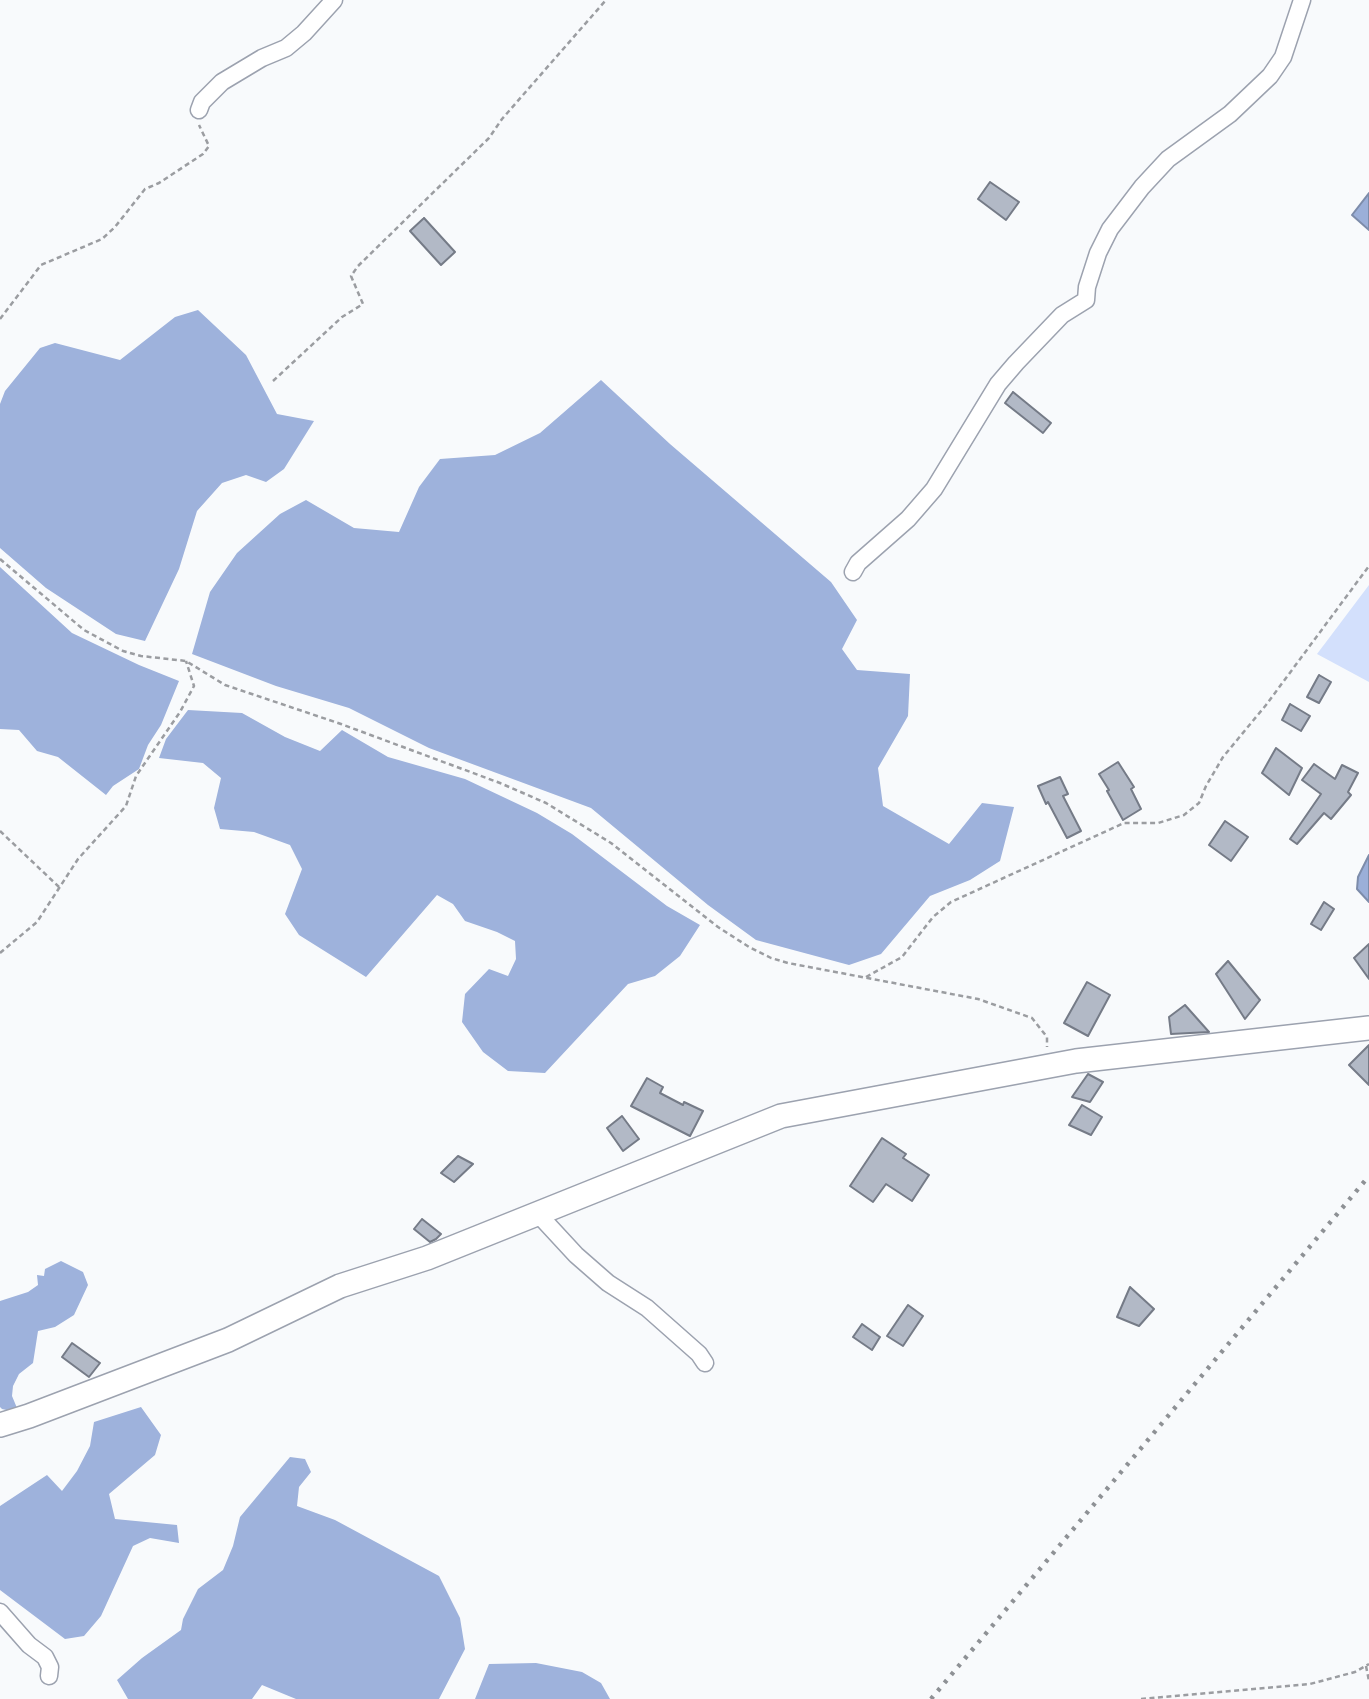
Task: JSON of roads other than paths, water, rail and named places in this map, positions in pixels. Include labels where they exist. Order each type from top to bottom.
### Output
[{"type":"main road","points":[[0,1424],[29,1416],[228,1340],[340,1286],[427,1258],[539,1215],[781,1116],[1076,1061],[1369,1028]]},
{"type":"street","points":[[199,110],[202,102],[222,82],[262,58],[286,48],[304,33],[334,0]]},
{"type":"street","points":[[853,572],[858,563],[908,519],[934,489],[998,384],[1062,315],[1086,300],[1087,287],[1098,253],[1110,229],[1142,187],[1168,159],[1230,114],[1270,76],[1283,57],[1302,0]]},
{"type":"street","points":[[539,1215],[576,1255],[608,1283],[647,1308],[699,1354],[705,1363]]},
{"type":"street","points":[[0,1612],[29,1645],[45,1657],[50,1667],[49,1676]]},
{"type":"railway","points":[[931,1699],[1369,1176]]}]
